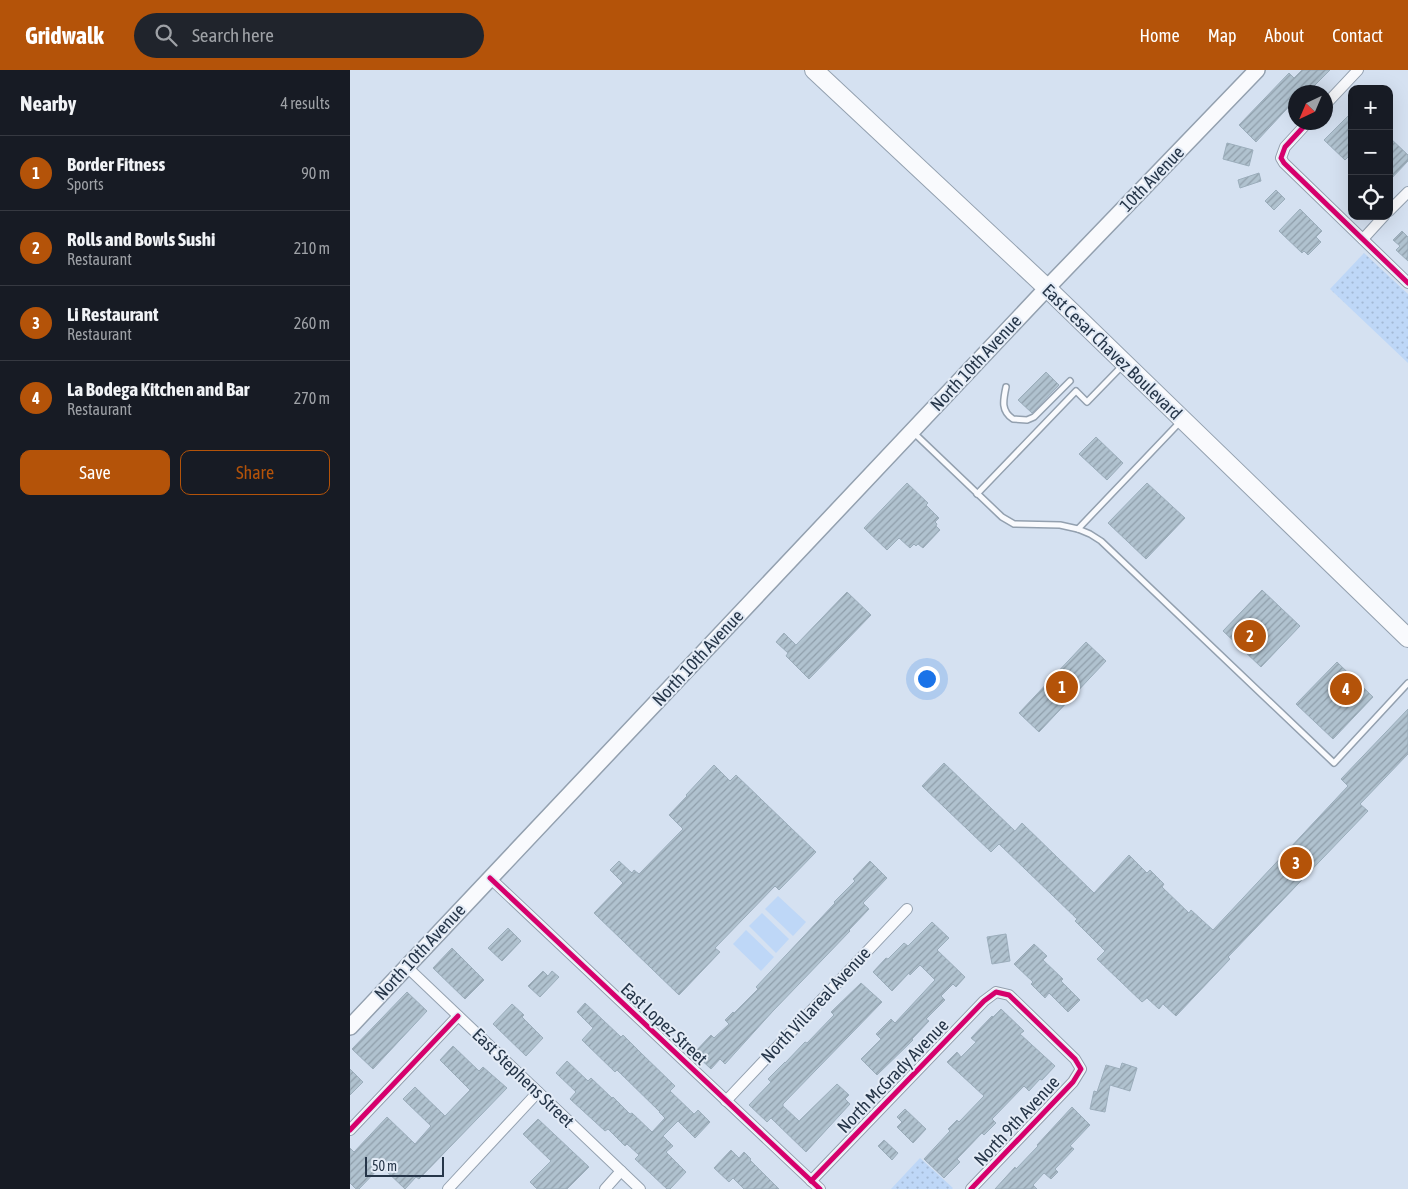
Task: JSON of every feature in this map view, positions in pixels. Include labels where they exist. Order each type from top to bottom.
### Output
[{"type":"highway","name":"East Cesar Chavez Boulevard","points":[[814,70],[1046,288],[1408,638]]},
{"type":"main road","name":"10th Avenue","points":[[1046,288],[1257,70]]},
{"type":"main road","name":"North 10th Avenue","points":[[350,1027],[1046,288]]},
{"type":"street","points":[[1333,97],[1358,70]]},
{"type":"street","points":[[1300,130],[1285,146],[1281,158],[1289,169],[1408,283]]},
{"type":"street","points":[[1393,207],[1408,192]]},
{"type":"street","points":[[1363,239],[1380,220]]},
{"type":"street","name":"East Lopez Street","points":[[490,878],[820,1189]]},
{"type":"street","name":"North Villareal Avenue","points":[[726,1101],[907,909]]},
{"type":"street","name":"East Stephens Street","points":[[407,967],[640,1189]]},
{"type":"street","name":"North 9th Avenue","points":[[971,1189],[1073,1082],[1080,1069],[1075,1059],[1009,995],[996,992]]},
{"type":"street","name":"North McGrady Avenue","points":[[811,1181],[984,1001],[996,992]]},
{"type":"street","points":[[350,1130],[458,1016]]},
{"type":"street","points":[[448,1189],[538,1092]]},
{"type":"street","points":[[605,1189],[621,1172]]},
{"type":"lane","points":[[977,494],[1076,391],[1087,402],[1124,364]]},
{"type":"lane","points":[[1006,387],[1003,405],[1005,412],[1013,420],[1027,420],[1034,417],[1070,381]]},
{"type":"lane","points":[[1078,529],[1182,420]]},
{"type":"lane","points":[[912,432],[1002,517],[1014,524],[1060,525],[1078,529],[1102,541],[1334,763],[1408,683]]},
{"type":"shaded area","points":[[1364,253],[1408,294],[1408,363],[1330,289]]},
{"type":"shaded area","points":[[778,896],[806,922],[793,936],[765,909]]},
{"type":"shaded area","points":[[762,913],[789,939],[776,953],[749,926]]},
{"type":"shaded area","points":[[746,930],[774,957],[761,971],[733,944]]},
{"type":"shaded area","points":[[920,1158],[953,1188],[891,1189]]},
{"type":"building","points":[[1302,70],[1330,70],[1315,85],[1288,85],[1288,108],[1256,142],[1239,125],[1289,73],[1294,78]]},
{"type":"building","points":[[1348,116],[1348,157],[1345,160],[1324,140]]},
{"type":"building","points":[[1393,141],[1408,155],[1408,161],[1393,177]]},
{"type":"building","points":[[1227,143],[1253,150],[1249,166],[1223,159]]},
{"type":"building","points":[[1259,173],[1261,181],[1240,188],[1238,180]]},
{"type":"building","points":[[1276,190],[1285,199],[1274,210],[1265,201]]},
{"type":"building","points":[[1300,209],[1322,231],[1316,237],[1321,242],[1308,255],[1304,251],[1302,253],[1279,231]]},
{"type":"building","points":[[1402,231],[1408,237],[1408,261],[1396,250],[1400,246],[1393,240]]},
{"type":"building","points":[[1046,372],[1059,385],[1032,413],[1018,400]]},
{"type":"building","points":[[1096,437],[1123,463],[1107,480],[1079,454]]},
{"type":"building","points":[[907,483],[928,503],[926,505],[939,518],[935,522],[940,530],[923,548],[918,544],[916,546],[914,544],[910,548],[899,538],[887,550],[864,528]]},
{"type":"building","points":[[1147,483],[1185,518],[1146,559],[1108,523]]},
{"type":"building","points":[[1262,590],[1300,626],[1261,667],[1223,631]]},
{"type":"building","points":[[847,592],[871,615],[809,679],[786,656],[788,653],[776,642],[784,633],[796,645]]},
{"type":"building","points":[[1086,642],[1106,661],[1039,732],[1019,713]]},
{"type":"building","points":[[1337,662],[1373,697],[1333,739],[1296,704]]},
{"type":"building","points":[[1408,709],[1408,754],[1360,804],[1368,811],[1228,957],[1230,959],[1176,1016],[1163,1004],[1159,1009],[1147,998],[1142,1002],[1097,959],[1105,951],[1075,921],[1077,919],[999,844],[991,852],[922,786],[944,763],[1015,831],[1022,823],[1094,893],[1129,855],[1147,873],[1150,870],[1164,884],[1162,887],[1189,913],[1191,910],[1213,930],[1348,786],[1341,779]]},
{"type":"building","points":[[714,765],[730,781],[736,775],[816,852],[779,890],[775,886],[715,948],[720,952],[679,995],[594,913],[623,883],[610,870],[619,861],[632,873],[634,870],[639,874],[683,829],[669,815]]},
{"type":"building","points":[[870,861],[887,878],[863,903],[869,909],[725,1064],[720,1059],[711,1069],[694,1053],[711,1035],[714,1038],[729,1024],[725,1020],[758,989],[756,987],[855,881],[853,879]]},
{"type":"building","points":[[932,922],[949,938],[937,950],[965,977],[956,987],[953,984],[941,996],[945,1000],[926,1019],[929,1021],[913,1040],[877,1075],[861,1059],[881,1039],[876,1034],[891,1019],[895,1023],[935,980],[920,965],[910,975],[909,973],[892,991],[873,972],[904,943],[908,946]]},
{"type":"building","points":[[508,928],[521,941],[502,961],[488,948]]},
{"type":"building","points":[[1006,934],[1010,961],[992,964],[987,937]]},
{"type":"building","points":[[1034,944],[1047,956],[1043,960],[1063,979],[1061,981],[1080,1000],[1068,1012],[1049,993],[1045,998],[1031,984],[1033,982],[1014,964]]},
{"type":"building","points":[[452,948],[484,980],[465,999],[433,968]]},
{"type":"building","points":[[543,971],[548,976],[552,971],[559,977],[540,997],[528,986]]},
{"type":"building","points":[[861,983],[882,1002],[783,1104],[799,1121],[837,1084],[849,1095],[845,1099],[850,1104],[806,1152],[771,1118],[767,1122],[749,1105],[771,1082],[768,1079],[805,1042],[807,1043],[834,1015],[831,1012]]},
{"type":"building","points":[[407,992],[427,1011],[373,1069],[352,1049]]},
{"type":"building","points":[[585,1003],[621,1037],[623,1035],[675,1086],[670,1091],[694,1114],[698,1110],[710,1122],[695,1138],[678,1121],[663,1136],[673,1146],[666,1152],[686,1172],[670,1189],[667,1189],[635,1159],[639,1155],[627,1144],[625,1146],[608,1129],[605,1131],[570,1099],[576,1092],[556,1073],[567,1061],[588,1081],[591,1078],[652,1132],[665,1118],[617,1070],[615,1072],[582,1040],[593,1028],[577,1012]]},
{"type":"building","points":[[512,1004],[543,1038],[526,1056],[493,1024]]},
{"type":"building","points":[[1001,1009],[1024,1031],[1020,1034],[1055,1066],[1029,1091],[1024,1086],[992,1119],[996,1123],[984,1135],[982,1133],[957,1159],[960,1162],[944,1178],[924,1159],[950,1131],[948,1129],[957,1120],[959,1122],[984,1096],[947,1062],[957,1052],[961,1057],[976,1042],[971,1038]]},
{"type":"building","points":[[453,1046],[479,1071],[483,1067],[507,1088],[419,1179],[416,1177],[405,1189],[381,1166],[359,1189],[356,1189],[350,1183],[350,1148],[354,1152],[387,1117],[415,1144],[431,1126],[403,1099],[415,1087],[445,1116],[470,1090],[440,1060]]},
{"type":"building","points":[[1122,1063],[1137,1068],[1130,1091],[1110,1085],[1105,1112],[1090,1109],[1094,1091],[1097,1092],[1106,1065],[1120,1069]]},
{"type":"building","points":[[350,1069],[363,1082],[350,1095]]},
{"type":"building","points":[[1072,1107],[1090,1125],[1070,1146],[1074,1149],[1055,1169],[1058,1172],[1051,1179],[1044,1173],[1033,1185],[1037,1189],[995,1189],[1038,1146]]},
{"type":"building","points":[[905,1109],[926,1129],[913,1143],[897,1127],[902,1122],[897,1117]]},
{"type":"building","points":[[538,1119],[589,1167],[567,1189],[537,1189],[530,1182],[551,1161],[523,1134]]},
{"type":"building","points":[[884,1140],[898,1153],[892,1160],[878,1146]]},
{"type":"building","points":[[731,1150],[739,1158],[744,1152],[779,1189],[744,1189],[733,1178],[729,1182],[714,1168]]},
{"type":"cycle path","points":[[1301,130],[1285,147],[1281,158],[1284,163],[1408,283]]},
{"type":"cycle path","points":[[490,878],[820,1189]]},
{"type":"cycle path","points":[[811,1181],[984,1001],[996,992],[1009,995],[1075,1059],[1081,1069],[1073,1082],[971,1189]]},
{"type":"cycle path","points":[[350,1130],[458,1016]]},
{"type":"place","name":"Rolls and Bowls Sushi","points":[[1250,636]]},
{"type":"place","name":"Border Fitness","points":[[1062,687]]},
{"type":"place","name":"La Bodega Kitchen and Bar","points":[[1346,689]]},
{"type":"place","name":"Li Restaurant","points":[[1296,863]]}]
